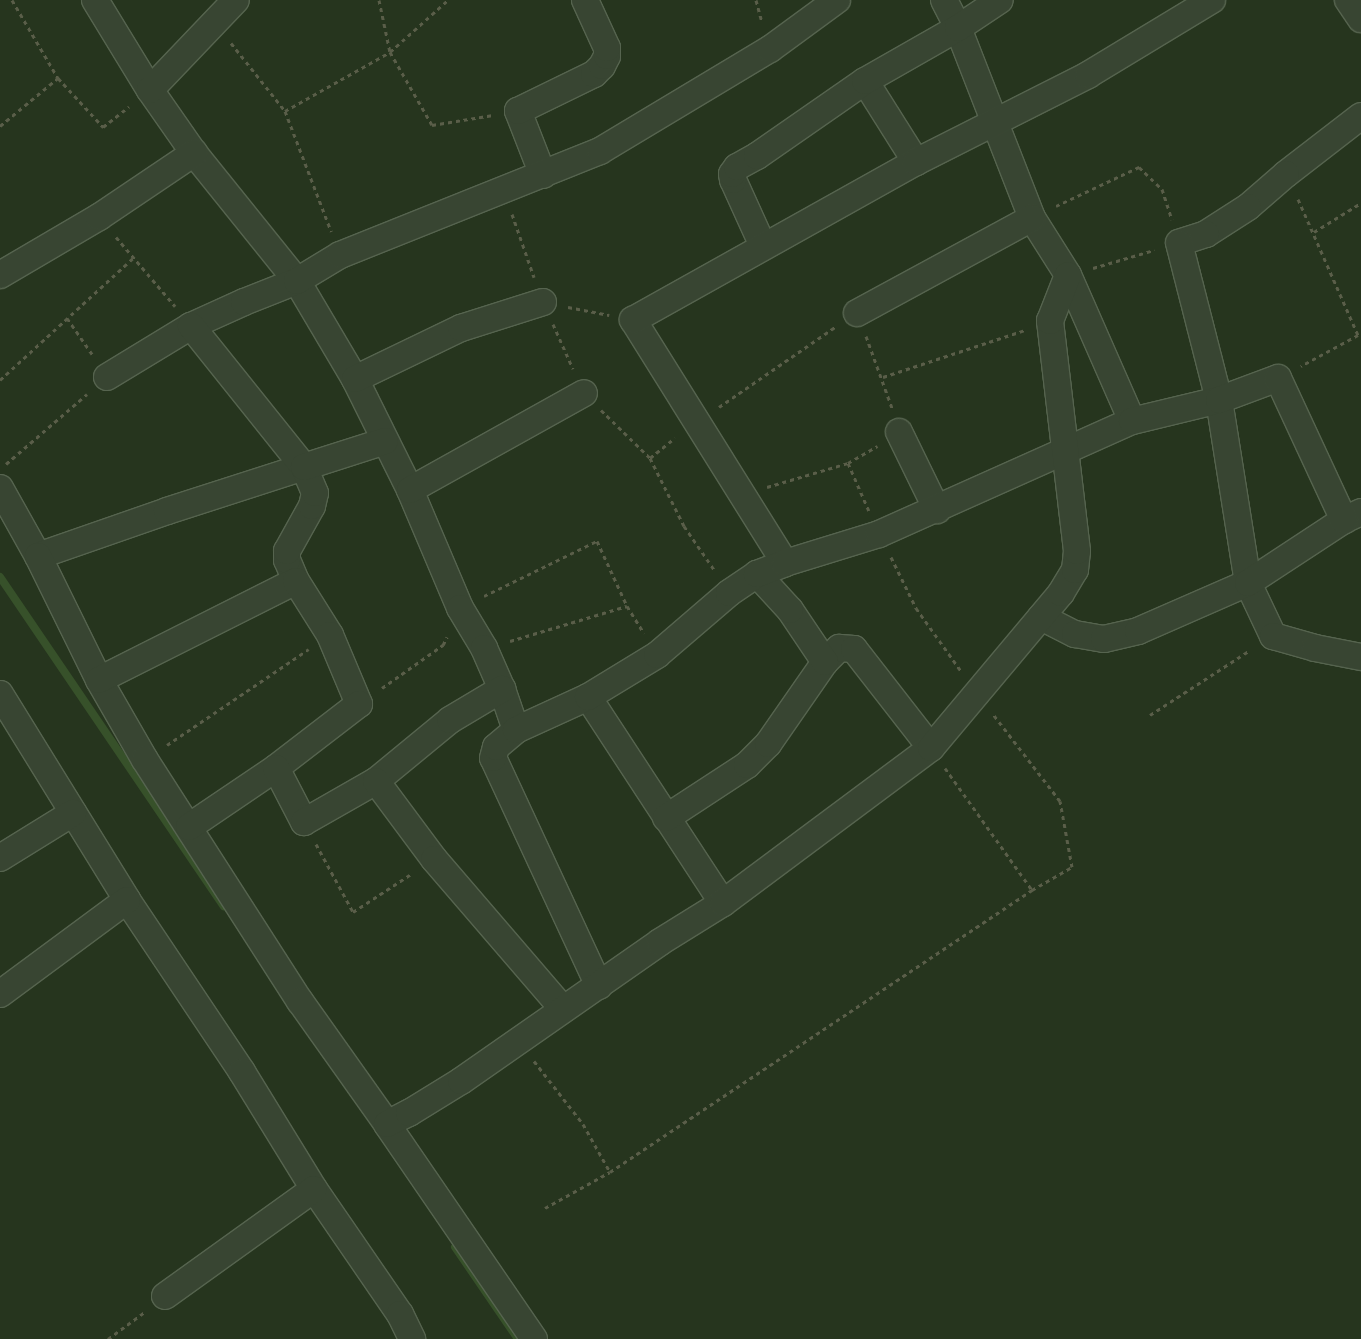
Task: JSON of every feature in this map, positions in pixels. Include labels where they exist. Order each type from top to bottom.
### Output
[{"type":"street","points":[[95,0],[150,90],[194,153],[297,281],[355,379],[410,490],[460,608],[484,648],[502,689],[516,730]]},
{"type":"street","points":[[150,90],[236,0]]},
{"type":"street","points":[[543,175],[518,111],[594,74],[602,66],[607,56],[607,48],[585,0]]},
{"type":"street","points":[[107,377],[192,326],[297,281],[340,255],[600,151],[770,49],[837,0]]},
{"type":"street","points":[[944,0],[958,28],[993,122],[1032,218],[1068,275],[1132,421]]},
{"type":"street","points":[[763,246],[736,187],[732,174],[737,167],[757,156],[865,81],[958,28],[1000,0]]},
{"type":"street","points":[[785,563],[744,493],[633,320],[916,162],[1088,75],[1212,0]]},
{"type":"street","points":[[1348,0],[1361,18]]},
{"type":"street","points":[[865,81],[916,162]]},
{"type":"street","points":[[1361,116],[1286,174],[1248,207],[1206,234],[1179,243],[1219,400],[1248,583],[1273,636],[1316,648],[1361,657]]},
{"type":"street","points":[[0,275],[99,217],[194,153]]},
{"type":"street","points":[[857,313],[1032,218]]},
{"type":"street","points":[[387,1124],[409,1113],[461,1081],[660,942],[723,903],[931,748],[976,692],[1061,593],[1075,570],[1077,551],[1050,321],[1068,275]]},
{"type":"street","points":[[355,379],[460,328],[543,302]]},
{"type":"street","points":[[188,827],[276,768],[359,704],[330,635],[296,581],[287,560],[287,551],[312,506],[315,493],[304,467],[192,326]]},
{"type":"street","points":[[598,986],[493,758],[496,747],[516,730],[588,698],[657,655],[729,592],[757,574],[785,563],[879,534],[937,510],[1132,421],[1219,400],[1278,378],[1352,516],[1248,583],[1138,631],[1104,639],[1075,634],[1041,617]]},
{"type":"street","points":[[410,490],[584,393]]},
{"type":"street","points":[[900,432],[937,510]]},
{"type":"street","points":[[38,556],[167,511],[385,441]]},
{"type":"street","points":[[0,488],[38,556],[99,680],[145,760],[300,1000],[534,1339]]},
{"type":"street","points":[[757,574],[790,610],[825,662]]},
{"type":"street","points":[[99,680],[296,581]]},
{"type":"street","points":[[666,818],[748,765],[768,744],[825,662],[839,648],[854,649],[931,748]]},
{"type":"street","points":[[276,768],[304,822],[376,781],[450,720],[502,689]]},
{"type":"street","points":[[0,694],[9,726],[74,813],[127,900],[242,1072],[314,1189],[400,1314],[412,1339]]},
{"type":"street","points":[[588,698],[723,903]]},
{"type":"street","points":[[376,781],[434,859],[563,1009]]},
{"type":"street","points":[[0,858],[74,813]]},
{"type":"street","points":[[0,994],[127,900]]},
{"type":"street","points":[[165,1296],[314,1189]]},
{"type":"path","points":[[12,0],[58,78],[103,127],[150,90]]},
{"type":"path","points":[[379,0],[390,52],[432,125],[518,111]]},
{"type":"path","points":[[285,110],[390,52],[448,0]]},
{"type":"path","points":[[215,22],[285,110],[340,255]]},
{"type":"path","points":[[0,126],[58,78]]},
{"type":"path","points":[[1032,218],[1138,167],[1162,188],[1179,243],[1068,275]]},
{"type":"path","points":[[1278,378],[1358,335],[1314,232],[1286,174]]},
{"type":"path","points":[[504,190],[543,302],[584,393],[650,458],[684,526],[729,592]]},
{"type":"path","points":[[1314,232],[1361,203]]},
{"type":"path","points":[[0,380],[133,258],[192,326]]},
{"type":"path","points":[[543,302],[633,320]]},
{"type":"path","points":[[650,458],[697,422],[857,313],[883,376],[900,432],[848,463],[744,493]]},
{"type":"path","points":[[0,469],[107,377],[67,318]]},
{"type":"path","points":[[883,376],[1050,321]]},
{"type":"path","points":[[545,1208],[610,1172],[1032,890],[1072,867],[1060,801],[976,692],[916,608],[879,534],[848,463]]},
{"type":"path","points":[[359,704],[443,645],[460,608],[597,542],[627,606],[484,648]]},
{"type":"path","points":[[145,760],[330,635]]},
{"type":"path","points":[[1150,715],[1273,636]]},
{"type":"path","points":[[931,748],[1032,890]]},
{"type":"path","points":[[304,822],[353,912],[434,859]]},
{"type":"path","points":[[519,1041],[582,1124],[610,1172]]},
{"type":"path","points":[[108,1339],[165,1296]]},
{"type":"waterway","points":[[0,577],[224,906]]},
{"type":"waterway","points":[[455,1247],[518,1339]]}]
